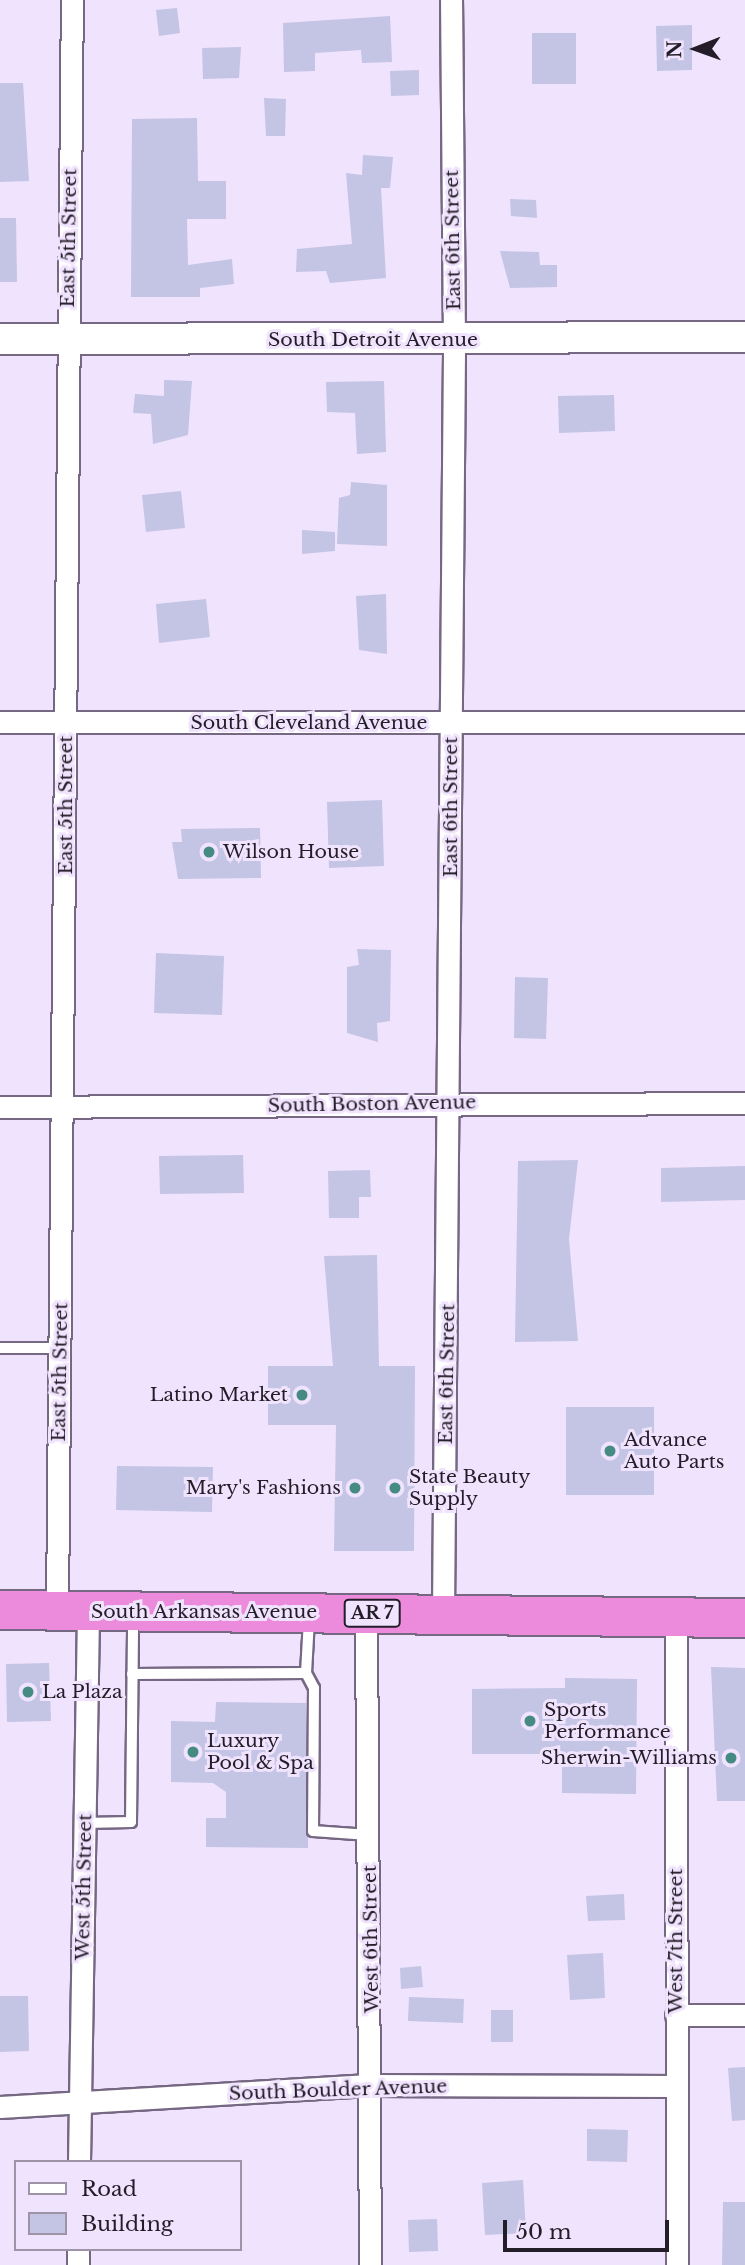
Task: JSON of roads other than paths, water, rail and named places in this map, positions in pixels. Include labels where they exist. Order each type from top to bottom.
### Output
[{"type":"highway","name":"South Arkansas Avenue","points":[[0,1610],[745,1618]]},
{"type":"street","name":"East 5th Street","points":[[72,0],[61,1348],[73,1611]]},
{"type":"street","name":"East 6th Street","points":[[443,1614],[451,1103],[454,340],[451,0]]},
{"type":"street","name":"South Detroit Avenue","points":[[0,339],[454,340],[745,337]]},
{"type":"street","name":"South Cleveland Avenue","points":[[0,722],[745,722]]},
{"type":"street","name":"South Boston Avenue","points":[[0,1107],[745,1103]]},
{"type":"street","name":"West 5th Street","points":[[73,1611],[85,1823],[79,2160]]},
{"type":"street","name":"West 6th Street","points":[[366,1613],[373,2085],[370,2265]]},
{"type":"street","name":"West 7th Street","points":[[676,1617],[677,2265]]},
{"type":"street","points":[[676,2015],[745,2015]]},
{"type":"street","name":"South Boulder Avenue","points":[[0,2108],[373,2085],[677,2086]]},
{"type":"lane","points":[[0,1348],[61,1348]]},
{"type":"lane","points":[[85,1823],[131,1822],[133,1612]]},
{"type":"lane","points":[[309,1613],[306,1673],[314,1688],[313,1831],[369,1835]]},
{"type":"lane","points":[[132,1674],[306,1673]]},
{"type":"place","name":"Wilson House","points":[[209,852]]},
{"type":"place","name":"Latino Market","points":[[302,1395]]},
{"type":"place","name":"Advance Auto Parts","points":[[610,1451]]},
{"type":"place","name":"Mary's Fashions","points":[[355,1488]]},
{"type":"place","name":"State Beauty Supply","points":[[395,1488]]},
{"type":"place","name":"La Plaza","points":[[28,1692]]},
{"type":"place","name":"Sports Performance","points":[[530,1721]]},
{"type":"place","name":"Luxury Pool & Spa","points":[[193,1752]]},
{"type":"place","name":"Sherwin-Williams","points":[[731,1758]]}]
